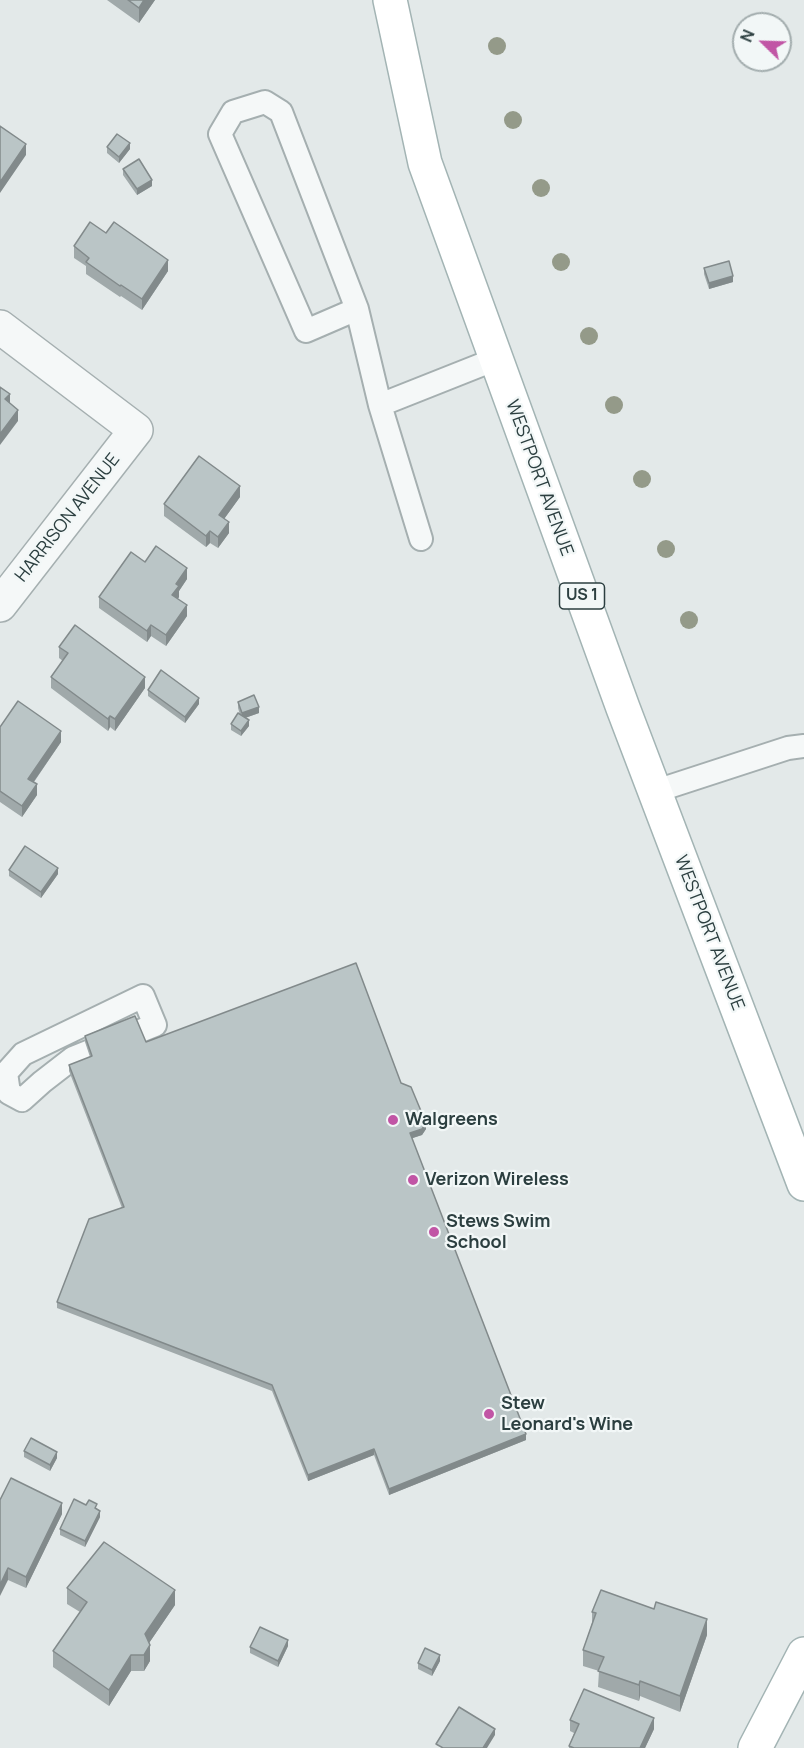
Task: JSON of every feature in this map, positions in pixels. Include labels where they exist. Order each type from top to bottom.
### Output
[{"type":"main road","name":"WESTPORT AVENUE","points":[[390,0],[425,164],[623,708],[804,1184]]},
{"type":"main road","points":[[760,1746],[804,1654]]},
{"type":"street","name":"HARRISON AVENUE","points":[[0,327],[136,430],[0,605]]},
{"type":"lane","points":[[357,309],[306,331],[220,134],[232,111],[265,102],[281,112],[357,309],[380,405],[421,539]]},
{"type":"lane","points":[[380,405],[496,359]]},
{"type":"lane","points":[[656,791],[788,748],[804,746]]},
{"type":"lane","points":[[143,996],[155,1025],[73,1058],[22,1100],[9,1093],[6,1073],[24,1054],[143,996]]},
{"type":"building","points":[[128,0],[144,0],[139,8]]},
{"type":"building","points":[[0,126],[26,144],[0,182]]},
{"type":"building","points":[[117,134],[130,143],[119,157],[107,147]]},
{"type":"building","points":[[139,159],[152,180],[137,189],[123,169]]},
{"type":"building","points":[[90,222],[106,233],[114,222],[168,260],[142,299],[86,262],[89,258],[74,246]]},
{"type":"building","points":[[729,261],[733,276],[709,283],[704,268]]},
{"type":"building","points":[[0,387],[10,394],[5,399],[18,410],[0,434]]},
{"type":"building","points":[[199,456],[240,486],[219,515],[229,522],[218,537],[210,531],[206,536],[164,504]]},
{"type":"building","points":[[156,546],[187,568],[176,584],[179,586],[172,595],[187,605],[166,635],[151,625],[147,631],[99,597],[131,552],[145,562]]},
{"type":"building","points":[[75,625],[145,677],[115,719],[110,716],[108,719],[51,677],[68,653],[59,647]]},
{"type":"building","points":[[161,670],[199,698],[185,717],[148,690]]},
{"type":"building","points":[[254,695],[259,707],[242,713],[238,702]]},
{"type":"building","points":[[18,701],[61,731],[28,779],[37,784],[22,806],[0,791],[0,727]]},
{"type":"building","points":[[238,713],[249,720],[241,731],[231,724]]},
{"type":"building","points":[[25,846],[58,868],[41,892],[9,870]]},
{"type":"building","points":[[356,963],[401,1083],[411,1087],[426,1123],[422,1129],[410,1133],[526,1434],[389,1489],[374,1449],[308,1475],[272,1385],[57,1302],[89,1219],[124,1207],[69,1065],[92,1056],[85,1036],[135,1016],[146,1042]]},
{"type":"building","points":[[31,1438],[57,1452],[50,1465],[24,1451]]},
{"type":"building","points":[[11,1478],[62,1503],[26,1577],[8,1568],[0,1585],[0,1500]]},
{"type":"building","points":[[74,1499],[86,1505],[89,1500],[97,1504],[95,1508],[100,1511],[85,1541],[60,1529]]},
{"type":"building","points":[[104,1542],[175,1590],[145,1634],[150,1645],[144,1655],[131,1655],[109,1690],[53,1651],[87,1602],[67,1588]]},
{"type":"building","points":[[601,1590],[654,1609],[656,1602],[707,1619],[680,1696],[640,1681],[639,1685],[598,1671],[604,1657],[583,1650],[596,1613],[592,1612]]},
{"type":"building","points":[[260,1627],[288,1640],[278,1661],[250,1647]]},
{"type":"building","points":[[425,1648],[440,1655],[432,1670],[418,1663]]},
{"type":"building","points":[[584,1689],[654,1718],[640,1748],[574,1748],[569,1746],[579,1724],[570,1720]]},
{"type":"building","points":[[459,1707],[495,1729],[483,1748],[443,1748],[436,1744]]},
{"type":"place","name":"Walgreens","points":[[393,1120]]},
{"type":"place","name":"Verizon Wireless","points":[[413,1180]]},
{"type":"place","name":"Stews Swim School","points":[[434,1232]]},
{"type":"place","name":"Stew Leonard's Wine","points":[[489,1414]]}]
